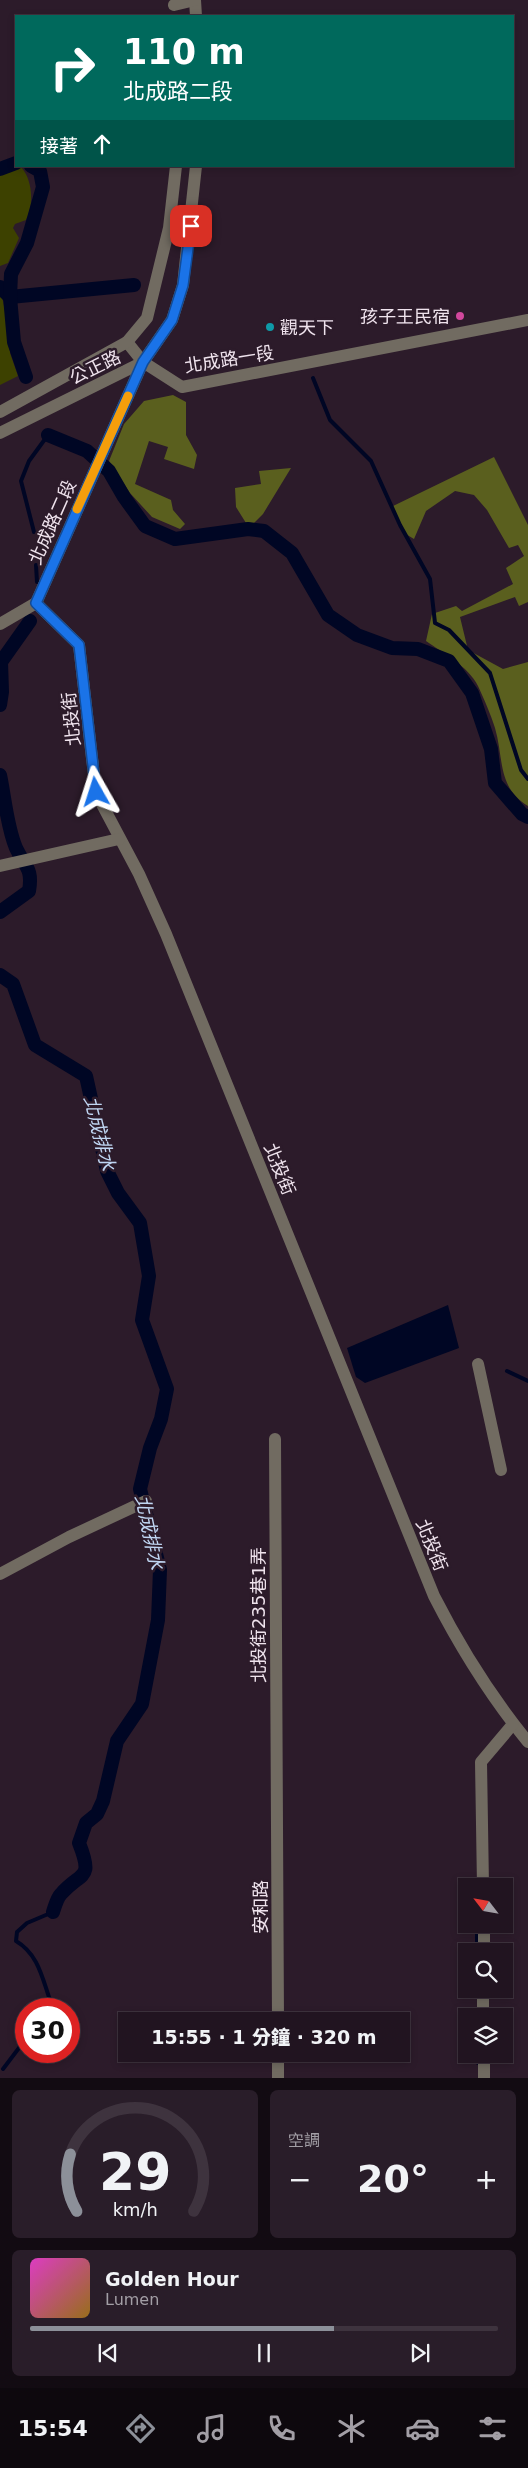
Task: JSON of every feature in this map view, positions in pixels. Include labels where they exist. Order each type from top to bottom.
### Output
[{"type":"street","points":[[174,7],[195,0],[196,15]]},
{"type":"street","name":"公正路","points":[[176,167],[169,228],[146,318],[126,342],[1,409],[5,431],[143,362],[172,320],[183,285],[196,167]]},
{"type":"street","name":"北成路一段","points":[[126,342],[143,362],[182,387],[528,320]]},
{"type":"street","name":"北成路二段","points":[[36,603],[143,362]]},
{"type":"street","points":[[0,624],[36,603]]},
{"type":"street","name":"北投街","points":[[36,603],[79,645],[96,792],[139,874],[166,934],[434,1596],[452,1631],[513,1724],[528,1742]]},
{"type":"street","points":[[0,866],[119,839]]},
{"type":"street","points":[[478,1364],[501,1470]]},
{"type":"street","name":"北投街235巷1弄","points":[[275,1439],[277,1792]]},
{"type":"street","points":[[0,1574],[146,1501]]},
{"type":"street","points":[[483,1878],[481,1762],[513,1724]]},
{"type":"street","name":"安和路","points":[[277,1792],[278,2012]]},
{"type":"street","points":[[278,2062],[278,2078]]},
{"type":"street","points":[[484,2063],[484,2078]]},
{"type":"shaded area","points":[[21,167],[30,186],[29,214],[26,220],[15,224],[13,228],[19,238],[8,263],[0,266],[0,175],[9,169]]},
{"type":"shaded area","points":[[0,287],[11,340],[10,353],[18,376],[0,385]]},
{"type":"green space","points":[[173,395],[186,402],[186,435],[197,455],[194,469],[164,459],[168,447],[149,441],[135,484],[171,500],[173,510],[185,524],[180,529],[152,517],[130,493],[109,461],[124,424],[144,401]]},
{"type":"green space","points":[[494,457],[528,525],[528,602],[519,606],[515,597],[460,617],[468,650],[503,669],[528,662],[528,806],[518,798],[506,781],[495,728],[474,679],[455,660],[426,641],[432,614],[456,606],[462,611],[513,584],[506,568],[524,556],[518,545],[509,548],[487,510],[474,495],[455,491],[426,511],[414,539],[404,533],[391,507]]},
{"type":"green space","points":[[291,468],[263,514],[254,523],[246,523],[236,507],[235,488],[261,484],[259,471]]},
{"type":"water","points":[[448,1305],[459,1348],[365,1383],[356,1377],[347,1348]]},
{"type":"waterway","points":[[0,169],[15,163]]},
{"type":"waterway","points":[[26,377],[14,342],[10,297],[11,274],[27,243],[43,187],[40,171],[33,167]]},
{"type":"waterway","points":[[0,287],[10,297],[134,285]]},
{"type":"waterway","points":[[313,378],[330,420],[371,461],[400,525],[430,579],[435,623],[449,630],[490,673],[521,770],[528,779]]},
{"type":"waterway","name":"北成排水","points":[[34,532],[21,481],[29,461],[48,435]]},
{"type":"waterway","points":[[48,435],[87,451],[109,471],[124,497],[145,526],[175,539],[248,529],[264,531],[292,553],[328,615],[357,635],[392,648],[418,649],[449,661],[472,693],[491,749],[495,783],[522,814],[528,817]]},
{"type":"waterway","name":"北成排水","points":[[36,565],[37,582]]},
{"type":"waterway","name":"北成排水","points":[[0,705],[2,692],[1,662],[30,621]]},
{"type":"waterway","name":"北成排水","points":[[0,775],[10,831],[30,877],[29,891],[0,912]]},
{"type":"waterway","name":"北成排水","points":[[0,975],[13,984],[35,1045],[86,1076],[107,1171],[118,1193],[140,1223],[149,1276],[142,1320],[167,1389],[161,1419],[150,1448],[140,1489],[160,1570],[158,1620],[142,1704],[117,1741],[103,1801],[97,1814],[86,1823],[79,1843],[85,1870],[60,1896],[53,1912]]},
{"type":"waterway","points":[[507,1371],[528,1381]]},
{"type":"waterway","name":"北成排水","points":[[49,1998],[42,1975],[34,1959],[16,1941],[17,1932],[27,1923],[53,1912]]},
{"type":"waterway","points":[[477,1933],[477,1943]]},
{"type":"waterway","name":"北成排水","points":[[3,2069],[15,2053]]},
{"type":"slow traffic","points":[[77,509],[128,396]]},
{"type":"place","name":"孩子王民宿","points":[[460,316]]},
{"type":"place","name":"觀天下","points":[[270,327]]},
{"type":"route","points":[[96,792],[79,645],[36,603],[143,362],[172,320],[183,285],[191,226]]}]
